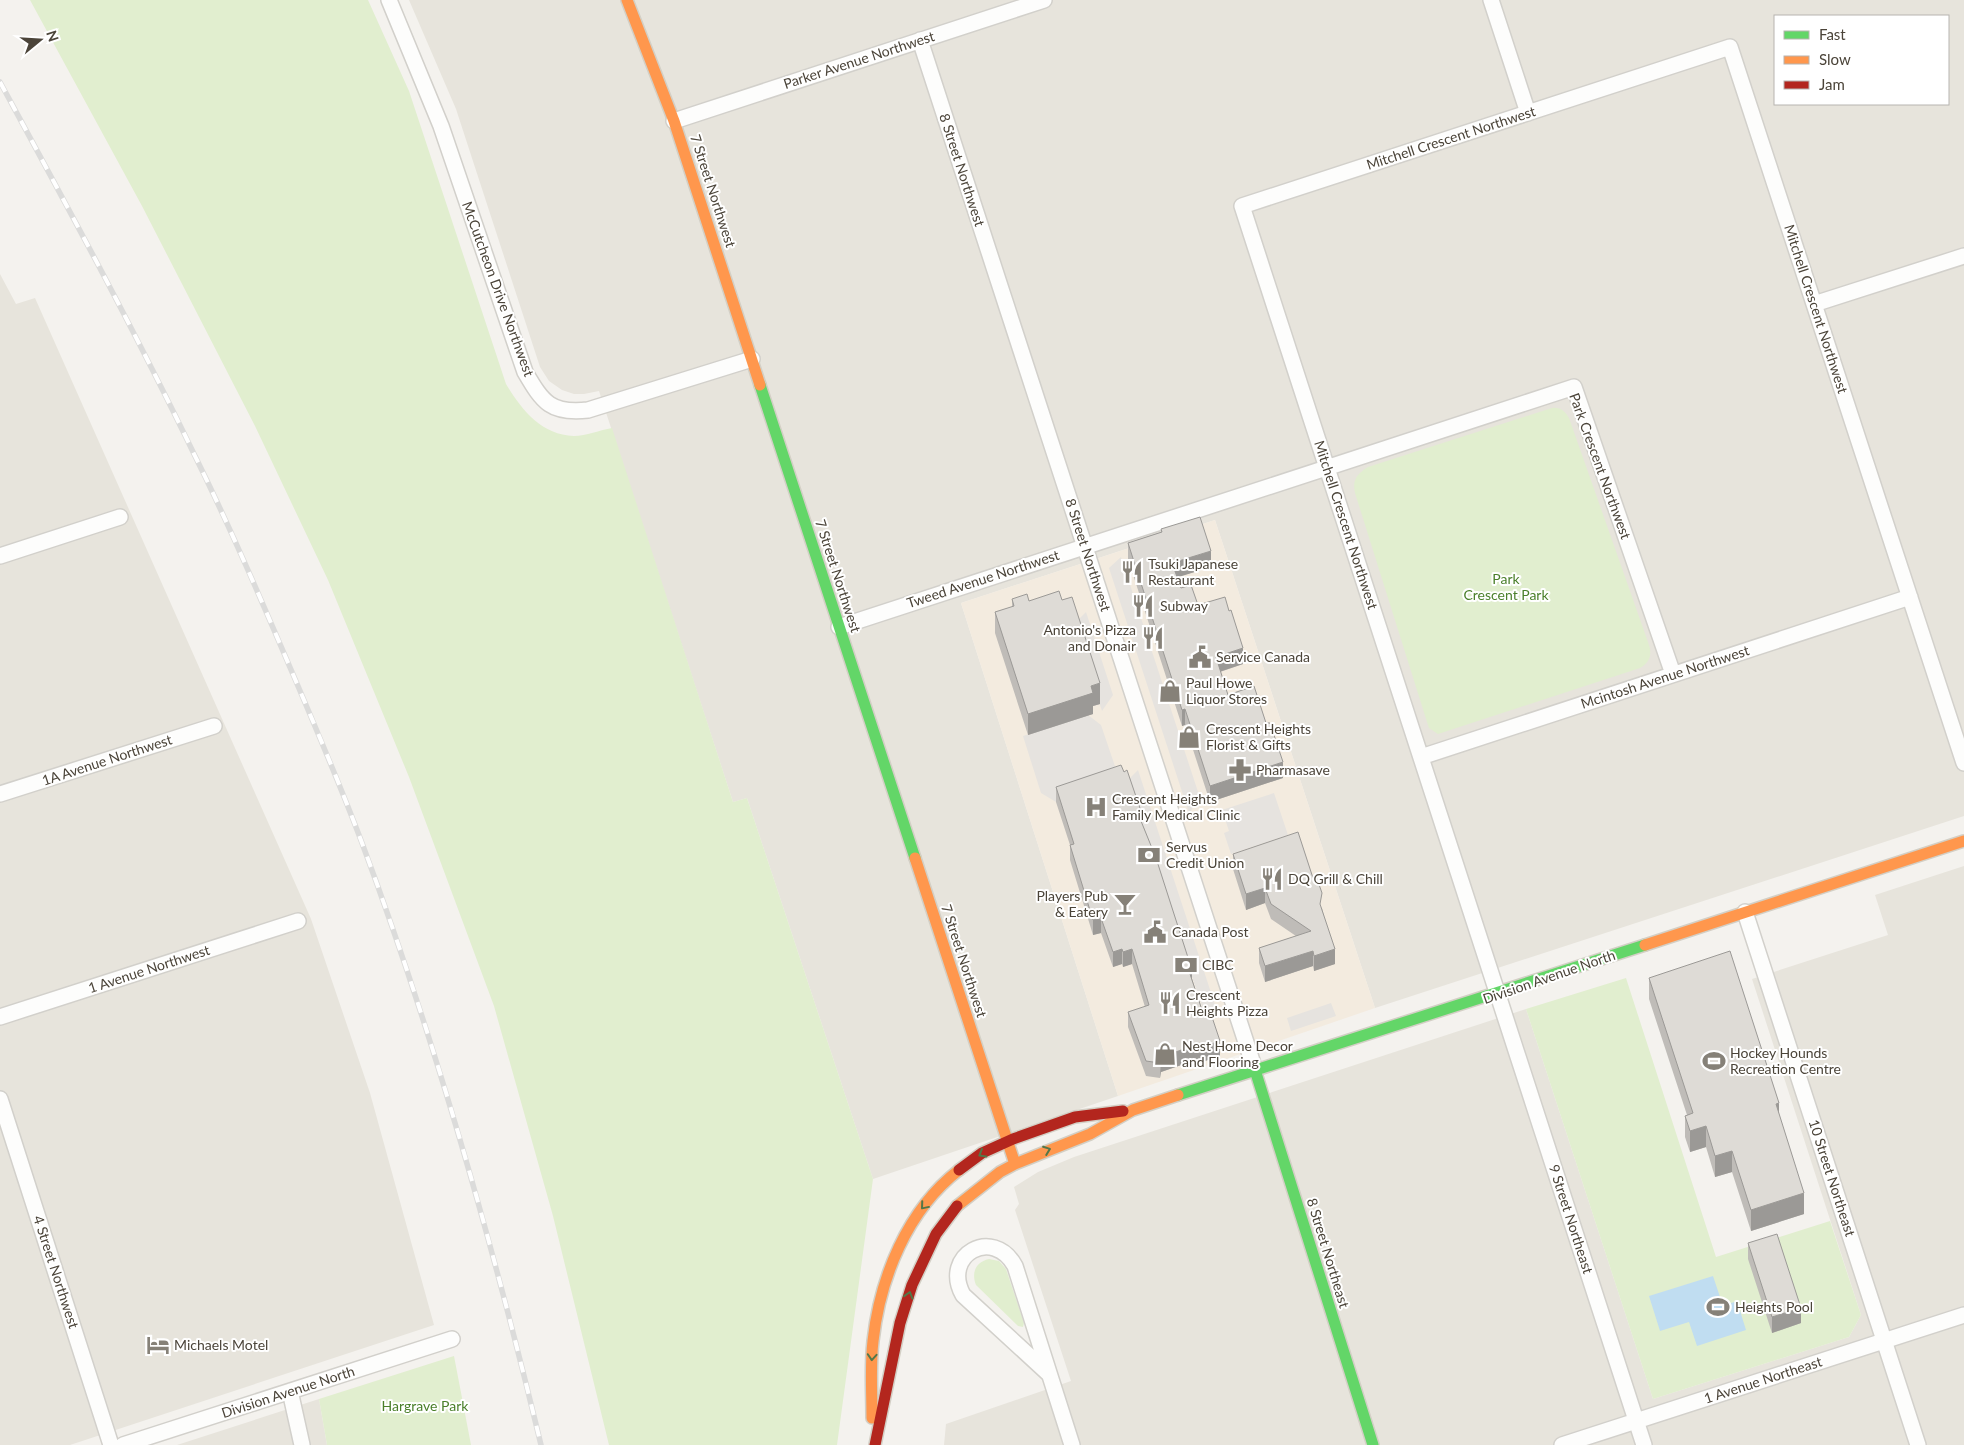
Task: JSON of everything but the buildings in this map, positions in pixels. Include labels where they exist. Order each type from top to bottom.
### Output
[{"type":"main road","name":"7 Street Northwest","points":[[627,0],[674,121],[1015,1164]]},
{"type":"main road","name":"Division Avenue North","points":[[874,1445],[900,1323],[912,1285],[936,1234],[960,1202],[1000,1172],[1015,1164],[1090,1134],[1133,1110],[1498,994],[1964,841]]},
{"type":"main road","name":"8 Street Northeast","points":[[1255,1070],[1373,1445]]},
{"type":"main road","name":"Division Avenue North","points":[[874,1445],[871,1374],[873,1341],[878,1311],[901,1243],[919,1212],[937,1190],[974,1158],[1008,1141],[1079,1116],[1133,1110]]},
{"type":"street","name":"McCutcheon Drive Northwest","points":[[389,0],[441,126],[525,372],[537,393],[552,407],[570,412],[588,410],[752,359]]},
{"type":"street","name":"Parker Avenue Northwest","points":[[674,121],[1044,0]]},
{"type":"street","points":[[1491,0],[1528,113]]},
{"type":"street","name":"8 Street Northwest","points":[[920,40],[1255,1070]]},
{"type":"street","name":"Mitchell Crescent Northwest","points":[[1498,994],[1242,206],[1730,47],[1964,763]]},
{"type":"street","points":[[1814,304],[1964,256]]},
{"type":"street","name":"Park Crescent Northwest","points":[[1327,466],[1574,387],[1672,674]]},
{"type":"street","name":"Tweed Avenue Northwest","points":[[839,627],[1327,466]]},
{"type":"street","points":[[0,556],[120,517]]},
{"type":"street","name":"Mcintosh Avenue Northwest","points":[[1421,757],[1910,597]]},
{"type":"street","name":"1A Avenue Northwest","points":[[0,794],[214,726]]},
{"type":"street","name":"10 Street Northeast","points":[[1745,912],[1918,1445]]},
{"type":"street","name":"1 Avenue Northwest","points":[[0,1017],[298,921]]},
{"type":"street","name":"9 Street Northeast","points":[[1498,994],[1644,1445]]},
{"type":"street","name":"4 Street Northwest","points":[[0,1099],[111,1445]]},
{"type":"street","points":[[1049,1374],[963,1296],[956,1278],[961,1260],[968,1253],[985,1247],[994,1248],[1003,1252],[1015,1266],[1072,1445]]},
{"type":"street","name":"1 Avenue Northeast","points":[[1562,1445],[1964,1315]]},
{"type":"street","name":"Division Avenue North","points":[[124,1445],[452,1339]]},
{"type":"street","points":[[290,1392],[302,1445]]},
{"type":"shaded area","points":[[409,0],[1964,0],[1964,816],[1375,1008],[1215,520],[961,603],[1118,1096],[873,1179],[747,798],[733,802],[599,391],[574,394],[562,390],[549,381],[540,367],[456,109]]},
{"type":"shaded area","points":[[0,274],[16,304],[35,298],[311,919],[370,1093],[434,1325],[70,1445],[0,1445]]},
{"type":"shaded area","points":[[1215,520],[1375,1008],[1118,1096],[961,603]]},
{"type":"shaded area","points":[[1121,557],[1200,798],[1189,813],[1109,568]]},
{"type":"shaded area","points":[[1086,612],[1113,695],[1102,711],[1074,624]]},
{"type":"shaded area","points":[[1088,715],[1101,725],[1120,781],[1056,802],[1041,793],[1023,736]]},
{"type":"shaded area","points":[[1138,770],[1217,1011],[1210,1021],[1206,1018],[1126,782]]},
{"type":"shaded area","points":[[1274,793],[1288,835],[1231,854],[1224,833],[1229,831],[1222,810]]},
{"type":"shaded area","points":[[1964,866],[1964,1445],[944,1445],[946,1424],[1071,1381],[1015,1210],[1019,1204],[1014,1187],[1038,1172],[1074,1157],[1526,1009],[1653,1399],[1849,1337],[1861,1315],[1752,979],[1888,935],[1875,895]]},
{"type":"shaded area","points":[[1331,1003],[1336,1016],[1291,1031],[1287,1018]]},
{"type":"shaded area","points":[[319,1399],[327,1445],[177,1445]]},
{"type":"green space","points":[[30,0],[368,0],[409,91],[506,384],[525,411],[542,426],[552,431],[562,435],[574,436],[612,428],[733,802],[747,798],[873,1179],[837,1445],[609,1445],[553,1216],[494,1006],[409,777],[328,580],[255,426],[142,206]]},
{"type":"green space","name":"Park Crescent Park","points":[[1552,408],[1562,410],[1569,418],[1649,645],[1649,658],[1640,668],[1438,734],[1429,728],[1427,722],[1355,493],[1355,481],[1358,475],[1368,467]]},
{"type":"green space","points":[[1626,978],[1716,1257],[1830,1221],[1861,1315],[1849,1337],[1653,1399],[1526,1009]]},
{"type":"green space","points":[[989,1259],[999,1261],[1006,1269],[1024,1323],[1023,1327],[1018,1326],[976,1285],[974,1272],[976,1268],[981,1262]]},
{"type":"green space","name":"Hargrave Park","points":[[454,1356],[471,1445],[327,1445],[319,1399]]},
{"type":"water","points":[[1713,1276],[1723,1306],[1737,1301],[1746,1330],[1697,1346],[1689,1322],[1660,1331],[1649,1296]]},
{"type":"railway","points":[[0,82],[124,315],[208,483],[271,623],[346,801],[389,917],[461,1141],[503,1292],[541,1445]]},
{"type":"traffic: fast","points":[[760,385],[915,858]]},
{"type":"traffic: fast","points":[[1178,1095],[1645,945]]},
{"type":"traffic: fast","points":[[1255,1070],[1373,1445]]},
{"type":"traffic: slow","points":[[627,0],[674,121],[760,385]]},
{"type":"traffic: slow","points":[[1645,945],[1964,841]]},
{"type":"traffic: slow","points":[[915,858],[1015,1164]]},
{"type":"traffic: slow","points":[[957,1206],[1000,1172],[1015,1164],[1090,1134],[1133,1110],[1178,1095]]},
{"type":"traffic: slow","points":[[872,1418],[871,1370],[873,1341],[882,1293],[890,1270],[899,1247],[911,1225],[941,1186],[959,1170]]},
{"type":"traffic: jam","points":[[959,1170],[982,1153],[1013,1139],[1075,1117],[1123,1111]]},
{"type":"traffic: jam","points":[[875,1445],[900,1323],[912,1285],[936,1234],[957,1206]]},
{"type":"place","name":"Tsuki Japanese Restaurant","points":[[1132,572]]},
{"type":"place","name":"Subway","points":[[1143,606]]},
{"type":"place","name":"Antonio's Pizza and Donair","points":[[1153,638]]},
{"type":"place","name":"Service Canada","points":[[1200,657]]},
{"type":"place","name":"Paul Howe Liquor Stores","points":[[1170,691]]},
{"type":"place","name":"Crescent Heights Florist & Gifts","points":[[1189,737]]},
{"type":"place","name":"Pharmasave","points":[[1240,770]]},
{"type":"place","name":"Crescent Heights Family Medical Clinic","points":[[1096,807]]},
{"type":"place","name":"Servus Credit Union","points":[[1149,855]]},
{"type":"place","name":"DQ Grill & Chill","points":[[1272,879]]},
{"type":"place","name":"Players Pub & Eatery","points":[[1125,904]]},
{"type":"place","name":"Canada Post","points":[[1155,932]]},
{"type":"place","name":"CIBC","points":[[1186,965]]},
{"type":"place","name":"Crescent Heights Pizza","points":[[1170,1003]]},
{"type":"place","name":"Nest Home Decor and Flooring","points":[[1165,1054]]},
{"type":"place","name":"Hockey Hounds Recreation Centre","points":[[1714,1061]]},
{"type":"place","name":"Heights Pool","points":[[1718,1307]]},
{"type":"place","name":"Michaels Motel","points":[[158,1345]]}]
